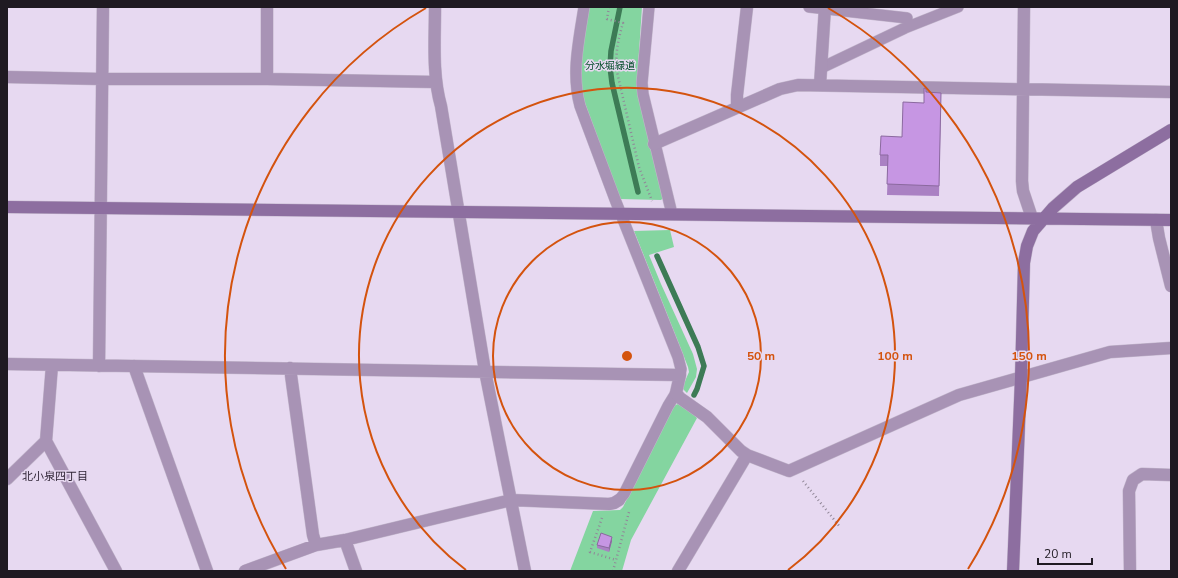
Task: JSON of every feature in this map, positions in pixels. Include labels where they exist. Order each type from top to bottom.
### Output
[{"type":"street","points":[[99,366],[102,208],[103,7]]},
{"type":"street","points":[[267,7],[267,79]]},
{"type":"street","points":[[435,7],[436,82],[485,371],[525,571]]},
{"type":"street","points":[[737,107],[747,7]]},
{"type":"street","points":[[1024,7],[1022,191],[1038,218]]},
{"type":"street","points":[[820,85],[825,8]]},
{"type":"street","points":[[7,76],[102,79],[267,79],[436,82]]},
{"type":"street","points":[[654,144],[780,89],[798,85],[1171,92]]},
{"type":"street","points":[[1013,571],[1024,263],[1027,246],[1038,218],[1053,208],[1077,187],[1171,130]]},
{"type":"street","points":[[7,207],[1171,220]]},
{"type":"street","points":[[1156,220],[1171,286]]},
{"type":"street","points":[[7,364],[680,375],[676,393],[680,398],[702,412],[735,446],[747,455],[788,471],[792,471],[958,395],[1110,352],[1171,348]]},
{"type":"street","points":[[52,365],[46,441],[116,571]]},
{"type":"street","points":[[134,366],[207,571]]},
{"type":"street","points":[[290,368],[313,535],[316,544]]},
{"type":"street","points":[[7,479],[46,441]]},
{"type":"street","points":[[678,571],[747,455]]},
{"type":"street","points":[[1130,571],[1129,491],[1133,480],[1142,474],[1171,475]]},
{"type":"street","points":[[245,571],[316,544],[345,540],[511,500],[606,504],[614,503],[619,500]]},
{"type":"street","points":[[345,540],[356,571]]},
{"type":"lane","points":[[584,7],[575,63],[576,92],[621,214],[678,357],[681,369],[680,375]]},
{"type":"lane","points":[[649,7],[642,83],[643,94],[672,214]]},
{"type":"lane","points":[[809,7],[907,18]]},
{"type":"lane","points":[[821,68],[907,18],[958,7]]},
{"type":"lane","points":[[619,500],[624,494],[676,393]]},
{"type":"path","points":[[609,7],[607,19],[623,23],[617,44],[616,56],[618,84],[632,132],[639,167],[652,203]]},
{"type":"path","points":[[792,471],[803,481],[840,527]]},
{"type":"path","points":[[606,504],[590,552],[616,560]]},
{"type":"green space","name":"分水堀緑道","points":[[589,7],[642,7],[637,83],[664,197],[661,200],[620,199],[582,95],[581,62]]},
{"type":"green space","points":[[670,230],[674,247],[649,255],[693,354],[697,369],[696,377],[687,393],[682,388],[689,372],[688,367],[634,231]]},
{"type":"green space","points":[[678,404],[684,406],[697,418],[631,540],[622,571],[570,571],[593,511],[620,510],[623,507],[673,406]]},
{"type":"building","points":[[924,88],[926,89],[926,92],[941,93],[939,186],[887,184],[888,155],[880,155],[881,136],[902,137],[903,102],[924,103]]},
{"type":"building","points":[[601,533],[612,537],[609,548],[597,545]]},
{"type":"waterway","points":[[620,7],[611,51],[610,67],[612,83],[638,192]]},
{"type":"waterway","points":[[657,256],[698,347],[704,366],[694,395]]},
{"type":"district","name":"北小泉四丁目","points":[[55,476]]}]
